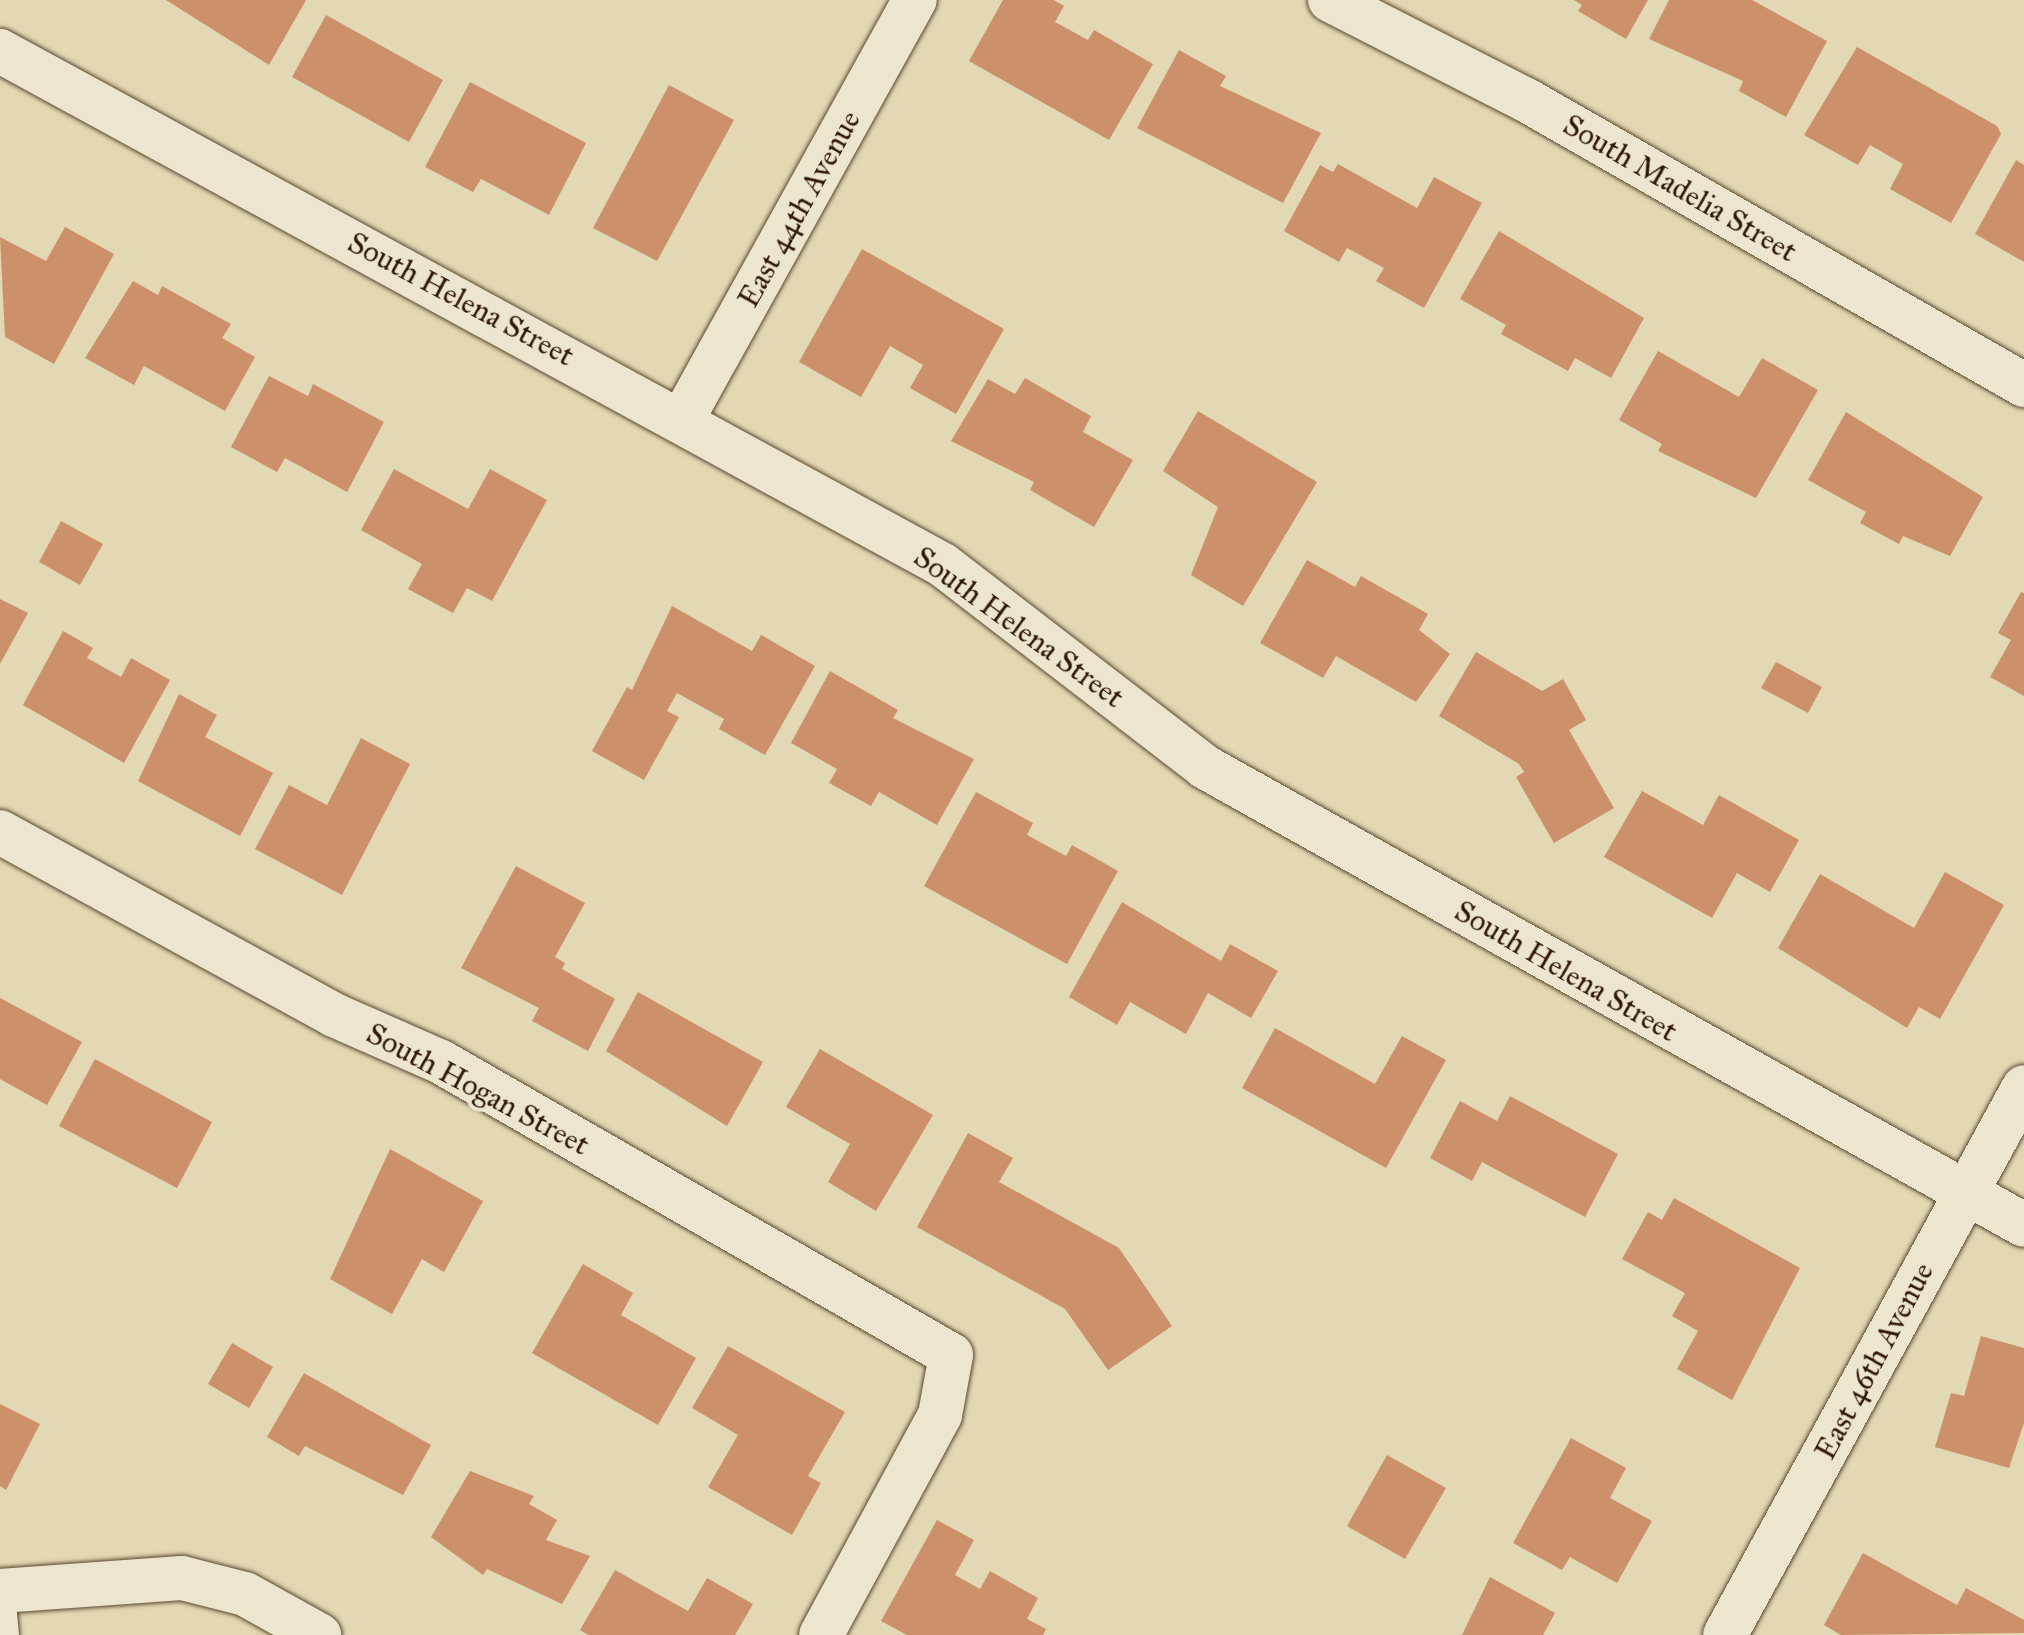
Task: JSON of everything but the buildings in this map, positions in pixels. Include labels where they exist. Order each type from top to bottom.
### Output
[{"type":"street","name":"East 44th Avenue","points":[[683,418],[915,0]]},
{"type":"street","name":"South Madelia Street","points":[[1330,0],[1528,101],[2024,385]]},
{"type":"street","name":"South Helena Street","points":[[0,51],[683,418],[943,565],[1205,767],[1963,1196],[2024,1225]]},
{"type":"street","name":"South Hogan Street","points":[[0,832],[334,1015],[441,1062],[951,1355],[940,1415],[821,1635]]},
{"type":"street","name":"East 46th Avenue","points":[[1725,1635],[2024,1087]]},
{"type":"street","points":[[2,1591],[182,1578],[245,1594],[319,1635]]},
{"type":"lane","points":[[2,1591],[7,1635]]}]
